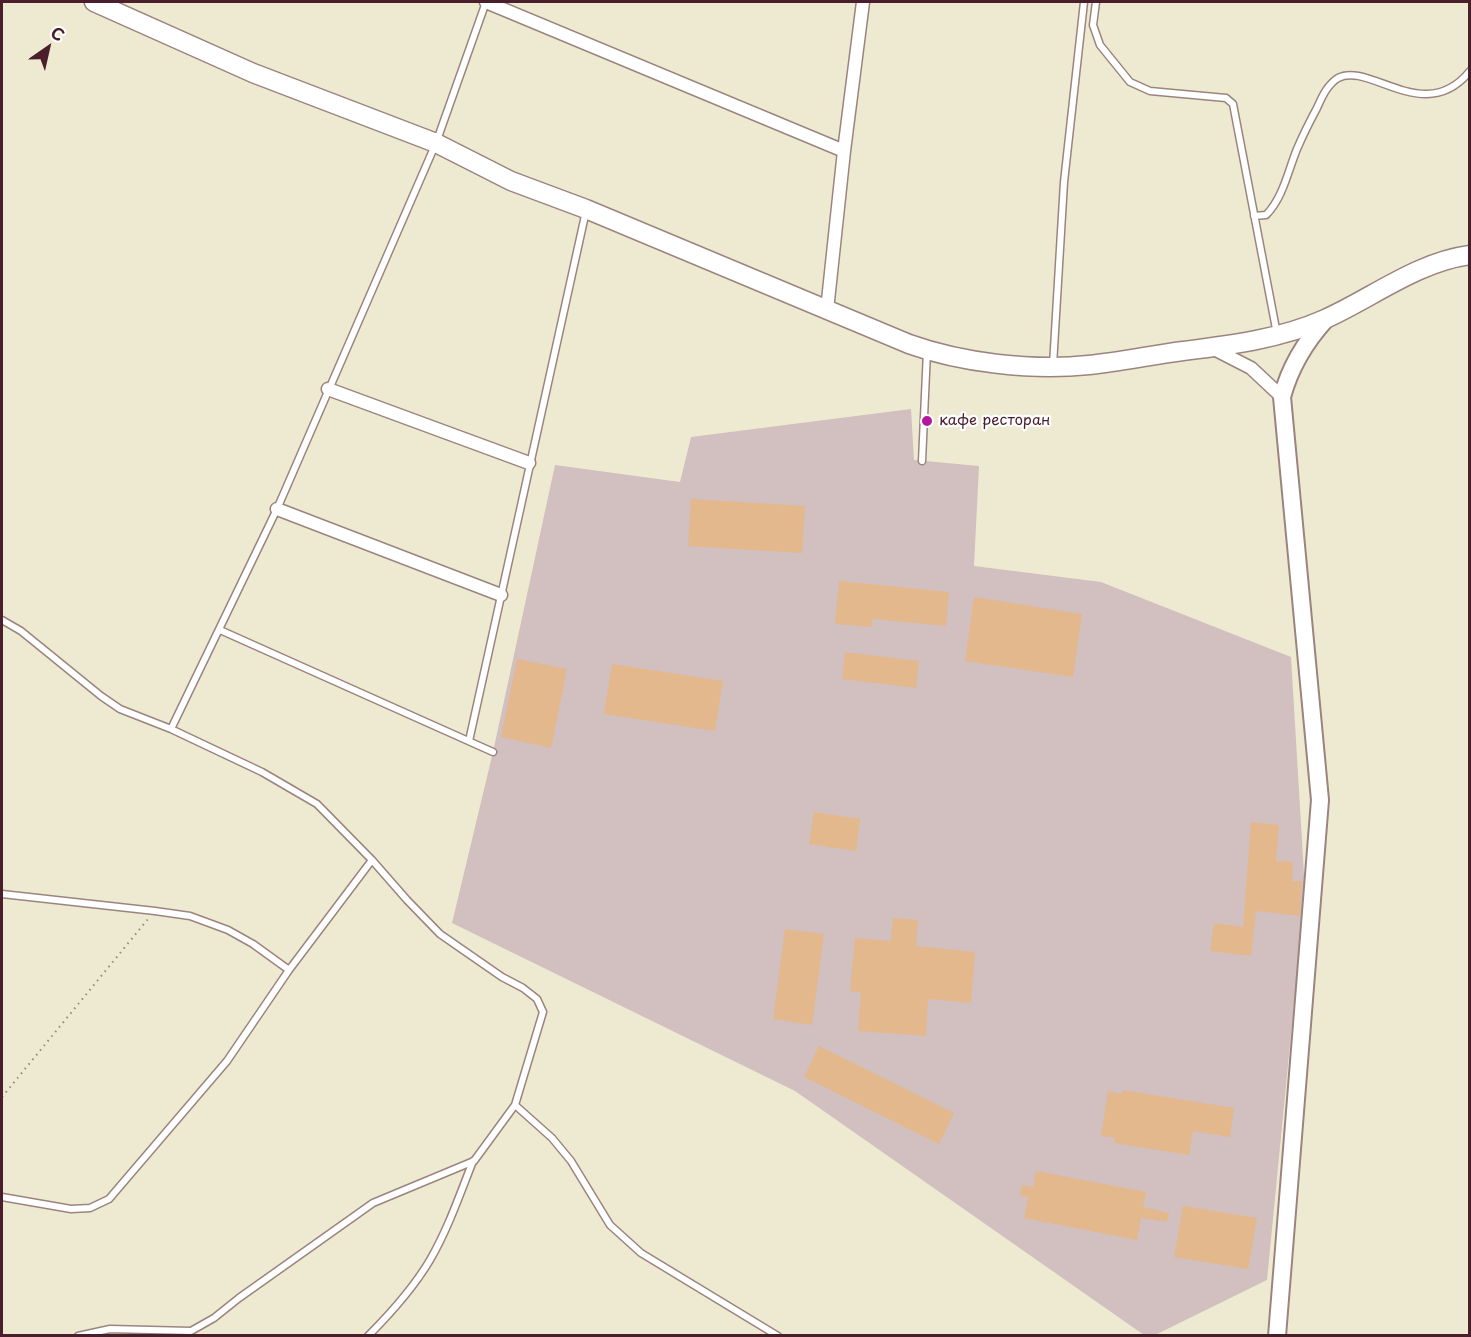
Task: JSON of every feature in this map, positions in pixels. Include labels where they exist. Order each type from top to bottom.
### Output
[{"type":"main road","points":[[94,2],[254,73],[436,143],[511,181],[586,209],[927,351],[958,358],[1053,367],[1088,365],[1212,348],[1278,335],[1326,319],[1438,262],[1470,255]]},
{"type":"street","points":[[486,2],[844,151]]},
{"type":"street","points":[[827,310],[863,2]]},
{"type":"street","points":[[1277,1335],[1320,800],[1282,397],[1292,366],[1309,339],[1326,319]]},
{"type":"street","points":[[1212,348],[1251,368],[1282,397]]},
{"type":"street","points":[[328,389],[529,463]]},
{"type":"street","points":[[277,509],[501,595]]},
{"type":"lane","points":[[171,729],[277,509],[436,143],[486,2]]},
{"type":"lane","points":[[1053,367],[1064,182],[1084,2]]},
{"type":"lane","points":[[1096,2],[1093,25],[1100,45],[1130,82],[1150,92],[1226,98],[1233,104],[1278,335]]},
{"type":"lane","points":[[1254,216],[1266,215],[1277,202],[1298,147],[1325,91],[1335,80],[1344,76],[1363,77],[1397,90],[1417,94],[1452,87],[1461,82],[1470,71]]},
{"type":"lane","points":[[469,741],[586,209]]},
{"type":"lane","points":[[922,460],[927,351]]},
{"type":"lane","points":[[2,621],[21,631],[120,709],[171,729],[262,772],[317,804],[440,934],[537,999],[543,1012],[514,1105],[474,1161],[429,1262],[387,1317],[368,1335]]},
{"type":"lane","points":[[220,630],[493,752]]},
{"type":"lane","points":[[2,1197],[71,1209],[90,1208],[109,1199],[227,1062],[288,970],[372,860]]},
{"type":"lane","points":[[2,894],[155,910],[190,916],[228,930],[253,944],[288,970]]},
{"type":"lane","points":[[514,1105],[571,1161],[609,1225],[641,1253],[778,1335]]},
{"type":"lane","points":[[78,1335],[110,1329],[191,1331],[214,1318],[373,1203],[474,1161]]},
{"type":"path","points":[[2,1097],[155,910]]},
{"type":"shaded area","points":[[911,409],[914,460],[979,466],[974,566],[1101,582],[1291,657],[1305,891],[1267,1280],[1155,1335],[1144,1335],[795,1091],[452,923],[493,752],[555,465],[680,482],[691,437]]},
{"type":"building","points":[[691,499],[805,506],[802,553],[688,546]]},
{"type":"building","points":[[839,581],[949,592],[946,626],[872,619],[872,627],[835,624]]},
{"type":"building","points":[[974,597],[1082,614],[1073,677],[965,661]]},
{"type":"building","points":[[845,652],[919,661],[916,688],[842,679]]},
{"type":"building","points":[[517,659],[567,669],[551,748],[501,737]]},
{"type":"building","points":[[612,664],[723,681],[715,731],[604,714]]},
{"type":"building","points":[[814,812],[860,819],[856,851],[809,844]]},
{"type":"building","points":[[1251,822],[1279,825],[1276,861],[1293,862],[1292,881],[1302,881],[1300,916],[1256,911],[1251,956],[1210,951],[1214,923],[1243,927]]},
{"type":"building","points":[[893,918],[918,920],[916,946],[975,952],[971,1003],[928,999],[926,1036],[858,1031],[861,992],[850,991],[855,938],[891,941]]},
{"type":"building","points":[[785,929],[824,934],[812,1025],[773,1019]]},
{"type":"building","points":[[819,1046],[954,1113],[939,1144],[804,1077]]},
{"type":"building","points":[[1122,1090],[1234,1108],[1230,1137],[1193,1131],[1189,1155],[1114,1143],[1115,1138],[1101,1136],[1108,1091],[1122,1094]]},
{"type":"building","points":[[1036,1171],[1146,1192],[1143,1207],[1169,1213],[1167,1222],[1141,1218],[1137,1240],[1024,1218],[1028,1197],[1020,1196],[1022,1185],[1033,1187]]},
{"type":"building","points":[[1183,1206],[1257,1218],[1248,1269],[1174,1257]]},
{"type":"place","name":"кафе ресторан","points":[[927,421]]}]
